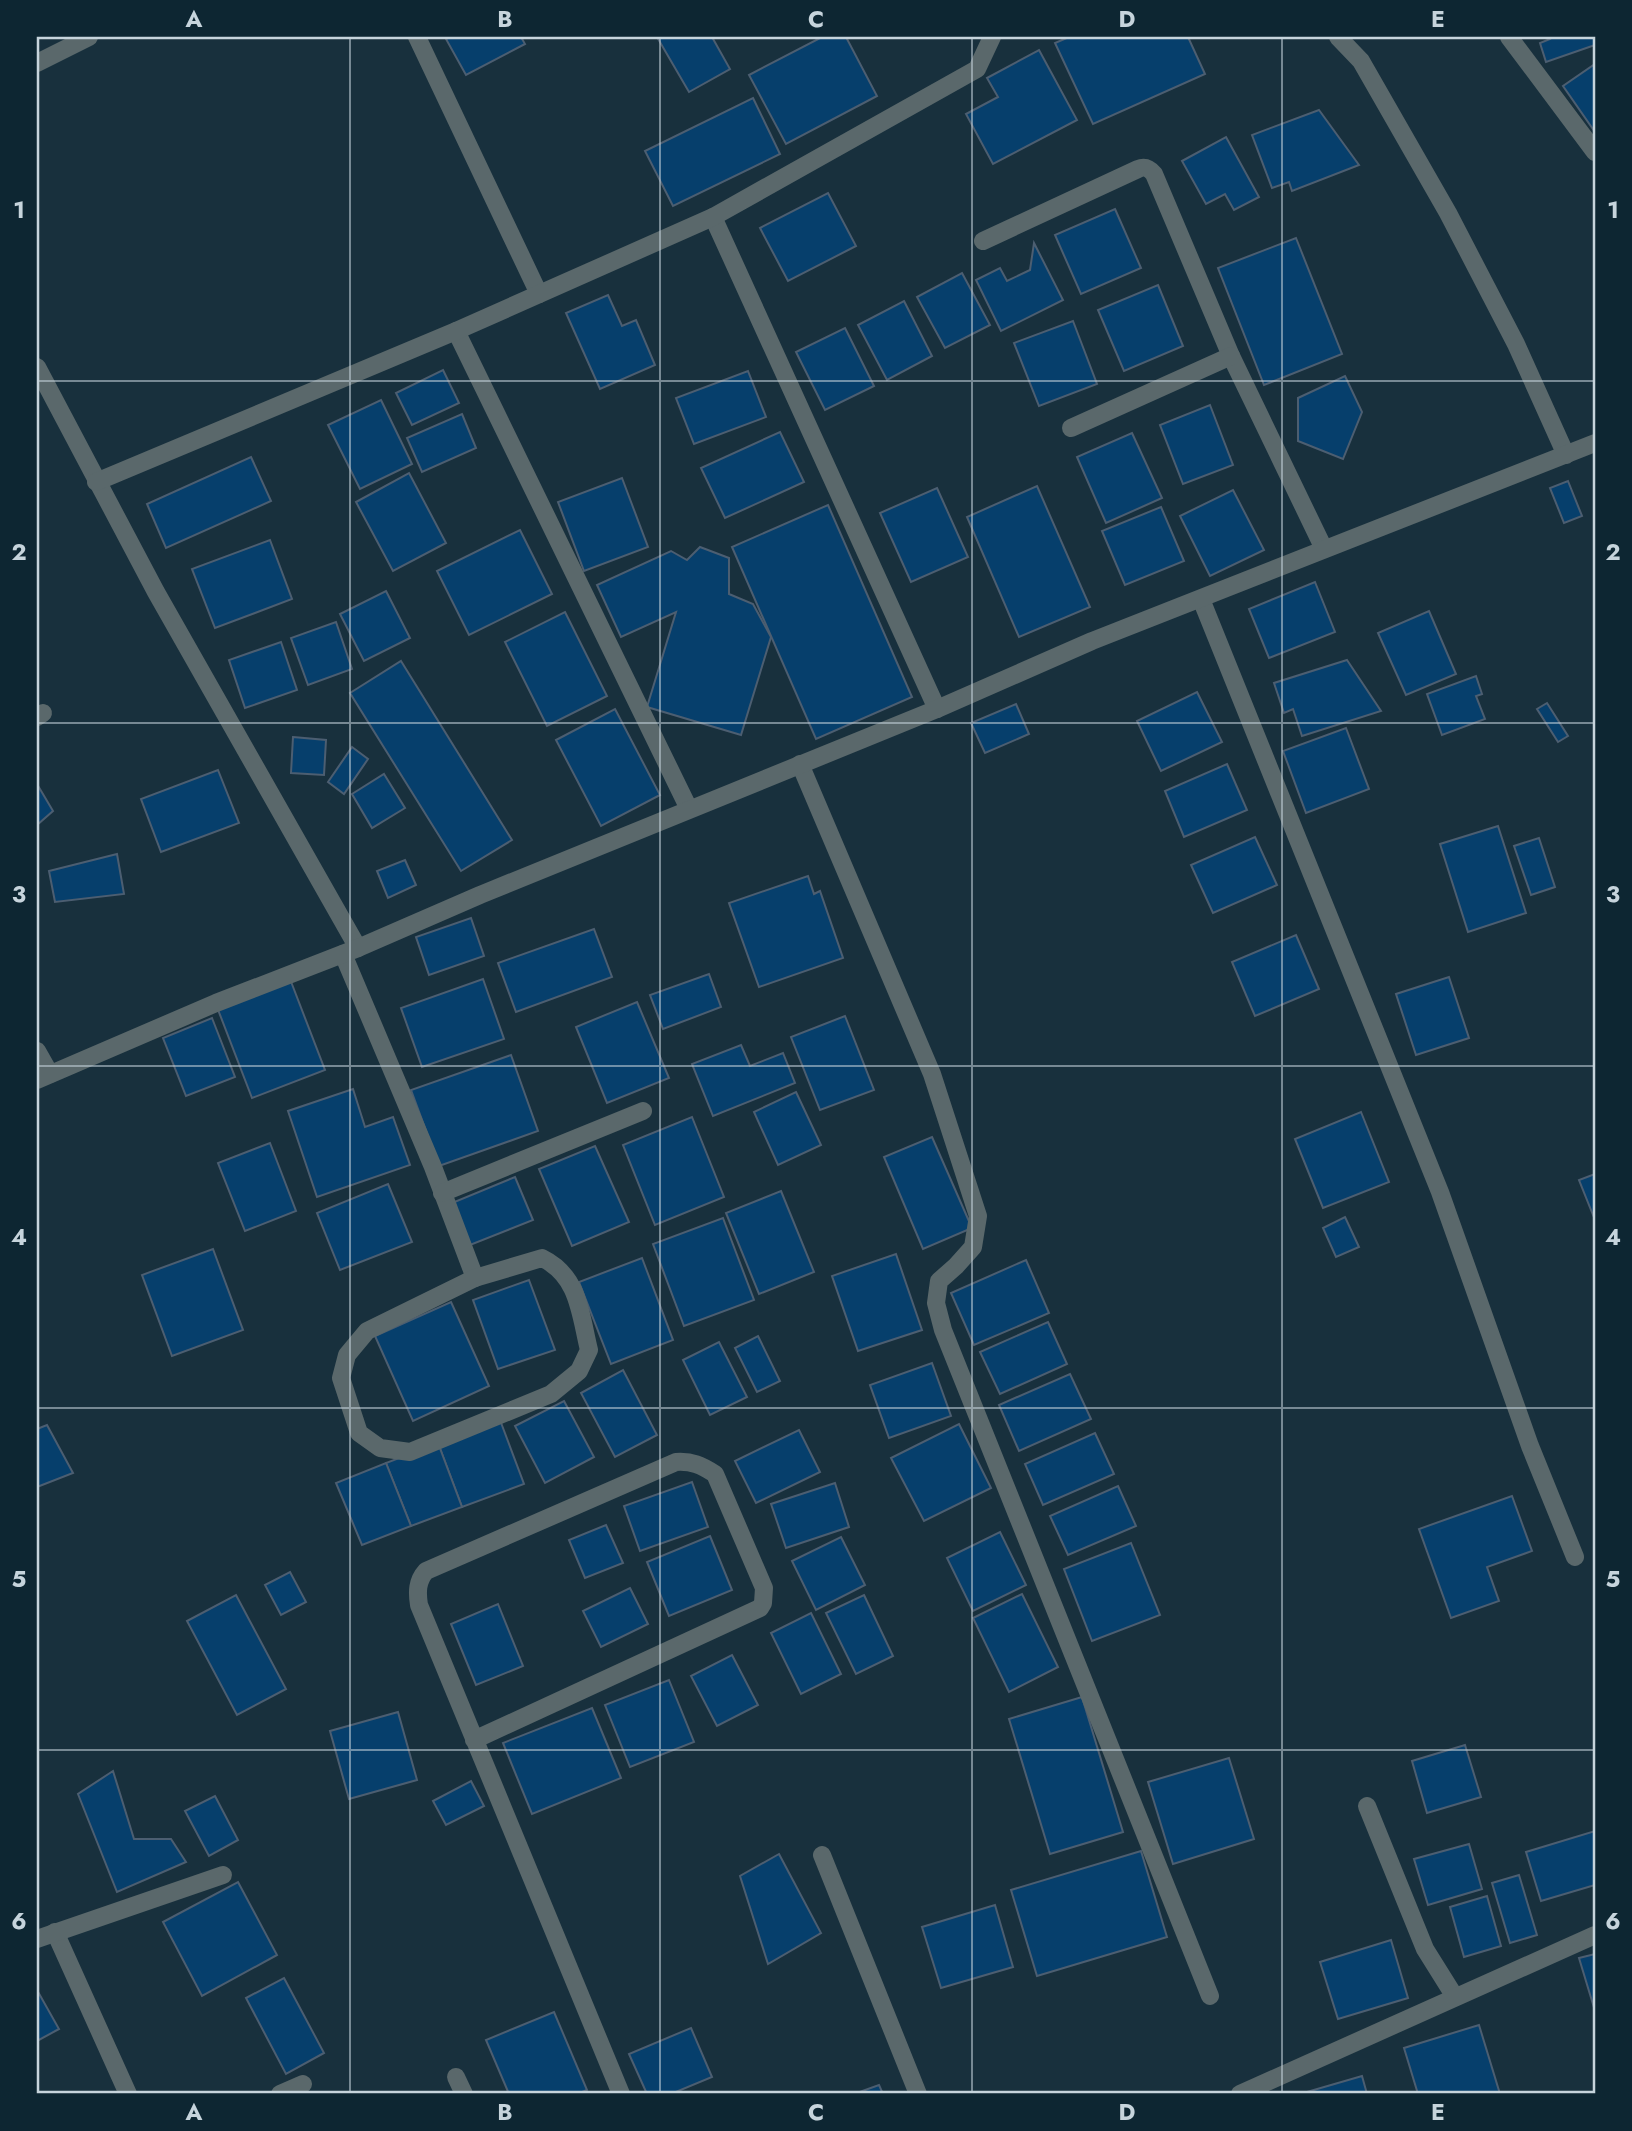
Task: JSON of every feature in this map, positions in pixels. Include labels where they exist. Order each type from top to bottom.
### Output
[{"type":"street","points":[[37,63],[89,37]]},
{"type":"street","points":[[417,37],[539,294]]},
{"type":"street","points":[[96,482],[456,331],[713,217],[977,69],[992,37]]},
{"type":"street","points":[[1338,37],[1361,61],[1448,213],[1516,344],[1566,455]]},
{"type":"street","points":[[1509,37],[1595,152]]},
{"type":"street","points":[[983,241],[1138,169],[1149,169],[1154,174],[1231,356],[1324,549]]},
{"type":"street","points":[[713,217],[937,709]]},
{"type":"street","points":[[456,331],[689,809]]},
{"type":"street","points":[[1071,428],[1231,356]]},
{"type":"street","points":[[37,367],[96,482],[350,951],[475,1278]]},
{"type":"street","points":[[37,1051],[43,1077],[216,1003],[350,951],[480,895],[937,709],[1092,641],[1595,443]]},
{"type":"street","points":[[1201,599],[1440,1192],[1530,1446],[1575,1557]]},
{"type":"street","points":[[800,764],[932,1074],[978,1216],[973,1247],[939,1281],[936,1303],[943,1330],[1210,1996]]},
{"type":"street","points":[[442,1194],[643,1111]]},
{"type":"street","points":[[542,1258],[557,1265],[573,1287],[589,1350],[579,1371],[551,1394],[410,1452],[380,1448],[359,1433],[341,1378],[347,1355],[367,1331],[475,1278],[542,1258]]},
{"type":"street","points":[[474,1740],[760,1608],[764,1588],[715,1474],[702,1465],[689,1461],[676,1462],[426,1571],[420,1578],[417,1593],[419,1605],[474,1740],[621,2094]]},
{"type":"street","points":[[1367,1805],[1426,1948],[1455,1997]]},
{"type":"street","points":[[822,1855],[918,2094]]},
{"type":"street","points":[[37,1939],[223,1875]]},
{"type":"street","points":[[55,1932],[128,2094]]},
{"type":"street","points":[[1240,2094],[1595,1935]]},
{"type":"street","points":[[456,2077],[464,2094]]},
{"type":"street","points":[[280,2094],[303,2084]]},
{"type":"building","points":[[521,37],[525,44],[466,75],[446,39]]},
{"type":"building","points":[[657,37],[712,37],[730,69],[689,92]]},
{"type":"building","points":[[822,37],[846,37],[877,96],[786,144],[749,75]]},
{"type":"building","points":[[1069,37],[1188,37],[1205,74],[1093,124],[1055,43]]},
{"type":"building","points":[[1549,37],[1595,37],[1595,45],[1546,62],[1540,43],[1550,39]]},
{"type":"building","points":[[1039,50],[1077,120],[993,164],[966,114],[998,97],[987,78]]},
{"type":"building","points":[[1595,64],[1595,132],[1563,86]]},
{"type":"building","points":[[753,98],[780,154],[673,206],[645,151]]},
{"type":"building","points":[[1319,110],[1359,165],[1292,191],[1289,182],[1272,188],[1252,135]]},
{"type":"building","points":[[1226,137],[1259,197],[1234,210],[1225,194],[1206,204],[1182,161]]},
{"type":"building","points":[[828,193],[856,246],[788,281],[760,228]]},
{"type":"building","points":[[1115,209],[1141,268],[1081,294],[1055,235]]},
{"type":"building","points":[[1296,238],[1342,354],[1264,385],[1218,268]]},
{"type":"building","points":[[1034,243],[1063,300],[1001,331],[976,280],[1000,268],[1007,281],[1030,270]]},
{"type":"building","points":[[962,273],[990,325],[945,348],[917,297]]},
{"type":"building","points":[[1158,285],[1183,346],[1124,371],[1098,310]]},
{"type":"building","points":[[608,295],[622,326],[636,320],[655,365],[600,389],[566,313]]},
{"type":"building","points":[[904,301],[932,356],[887,380],[858,325]]},
{"type":"building","points":[[1073,321],[1097,384],[1039,406],[1014,343]]},
{"type":"building","points":[[845,328],[874,386],[825,410],[796,352]]},
{"type":"building","points":[[443,370],[459,403],[412,425],[396,393]]},
{"type":"building","points":[[748,371],[766,417],[694,444],[676,398]]},
{"type":"building","points":[[1345,376],[1362,412],[1343,459],[1298,441],[1298,398]]},
{"type":"building","points":[[381,400],[412,464],[360,489],[328,425]]},
{"type":"building","points":[[1210,405],[1233,465],[1183,484],[1160,425]]},
{"type":"building","points":[[462,414],[476,448],[422,472],[407,438]]},
{"type":"building","points":[[780,432],[804,482],[725,518],[701,468]]},
{"type":"building","points":[[1132,433],[1162,498],[1106,523],[1077,457]]},
{"type":"building","points":[[251,457],[271,501],[166,548],[147,504]]},
{"type":"building","points":[[409,473],[446,543],[393,571],[356,502]]},
{"type":"building","points":[[622,478],[648,547],[584,571],[558,502]]},
{"type":"building","points":[[1568,481],[1582,516],[1564,523],[1550,488]]},
{"type":"building","points":[[1037,486],[1090,607],[1019,637],[967,517]]},
{"type":"building","points":[[937,488],[968,557],[911,582],[880,513]]},
{"type":"building","points":[[1233,490],[1264,550],[1210,576],[1180,516]]},
{"type":"building","points":[[828,505],[912,697],[816,739],[732,547]]},
{"type":"building","points":[[1161,507],[1184,561],[1125,585],[1102,531]]},
{"type":"building","points":[[520,530],[552,594],[469,635],[437,571]]},
{"type":"building","points":[[270,540],[292,599],[215,628],[192,569]]},
{"type":"building","points":[[700,547],[729,558],[729,594],[753,604],[771,637],[741,735],[647,707],[676,612],[621,637],[597,585],[671,551],[687,560]]},
{"type":"building","points":[[1315,582],[1335,632],[1269,658],[1249,609]]},
{"type":"building","points":[[386,591],[410,638],[364,661],[340,614]]},
{"type":"building","points":[[1429,611],[1456,674],[1406,695],[1378,633]]},
{"type":"building","points":[[565,612],[607,696],[547,726],[505,642]]},
{"type":"building","points":[[336,622],[352,669],[308,685],[291,638]]},
{"type":"building","points":[[281,642],[297,690],[245,708],[229,660]]},
{"type":"building","points":[[1347,660],[1381,711],[1302,736],[1293,709],[1284,713],[1274,683]]},
{"type":"building","points":[[401,661],[512,840],[461,871],[350,693]]},
{"type":"building","points":[[1476,676],[1482,694],[1476,696],[1485,719],[1442,735],[1427,694]]},
{"type":"building","points":[[1197,692],[1222,742],[1161,771],[1137,721]]},
{"type":"building","points":[[1547,703],[1568,736],[1558,742],[1537,709]]},
{"type":"building","points":[[1016,704],[1029,734],[985,753],[971,723]]},
{"type":"building","points":[[615,709],[660,795],[601,826],[556,740]]},
{"type":"building","points":[[1346,728],[1369,789],[1306,813],[1283,751]]},
{"type":"building","points":[[293,737],[326,740],[324,775],[291,773]]},
{"type":"building","points":[[352,747],[368,759],[344,794],[328,782]]},
{"type":"building","points":[[1227,764],[1247,810],[1184,837],[1165,791]]},
{"type":"building","points":[[218,770],[239,823],[161,852],[141,799]]},
{"type":"building","points":[[384,774],[405,808],[372,828],[352,794]]},
{"type":"building","points":[[37,784],[53,811],[37,825]]},
{"type":"building","points":[[1498,826],[1526,913],[1468,932],[1440,844]]},
{"type":"building","points":[[1255,837],[1277,885],[1213,913],[1191,865]]},
{"type":"building","points":[[1539,838],[1555,887],[1531,895],[1514,846]]},
{"type":"building","points":[[117,854],[124,894],[55,902],[49,871]]},
{"type":"building","points":[[405,860],[416,885],[388,898],[377,871]]},
{"type":"building","points":[[808,876],[814,894],[820,891],[843,958],[759,987],[729,903]]},
{"type":"building","points":[[471,918],[484,956],[429,975],[416,937]]},
{"type":"building","points":[[594,929],[612,977],[516,1012],[498,963]]},
{"type":"building","points":[[1296,935],[1319,989],[1255,1016],[1232,962]]},
{"type":"building","points":[[709,974],[721,1007],[663,1029],[650,995]]},
{"type":"building","points":[[1449,977],[1469,1038],[1416,1055],[1396,994]]},
{"type":"building","points":[[290,979],[325,1070],[252,1098],[217,1007]]},
{"type":"building","points":[[483,979],[504,1039],[422,1067],[401,1008]]},
{"type":"building","points":[[637,1002],[669,1078],[607,1103],[576,1027]]},
{"type":"building","points":[[845,1016],[874,1090],[820,1110],[791,1037]]},
{"type":"building","points":[[212,1018],[235,1077],[186,1096],[163,1038]]},
{"type":"building","points":[[741,1045],[750,1066],[783,1053],[795,1083],[713,1116],[692,1064]]},
{"type":"building","points":[[511,1055],[538,1131],[439,1166],[411,1090]]},
{"type":"building","points":[[353,1089],[365,1127],[393,1117],[410,1165],[317,1197],[288,1111]]},
{"type":"building","points":[[796,1092],[821,1145],[778,1165],[754,1112]]},
{"type":"building","points":[[1361,1112],[1389,1182],[1323,1208],[1295,1139]]},
{"type":"building","points":[[692,1117],[724,1197],[655,1225],[623,1145]]},
{"type":"building","points":[[932,1137],[972,1228],[923,1249],[884,1157]]},
{"type":"building","points":[[270,1143],[296,1211],[245,1231],[218,1163]]},
{"type":"building","points":[[595,1146],[629,1222],[572,1246],[539,1169]]},
{"type":"building","points":[[1595,1174],[1595,1220],[1579,1180]]},
{"type":"building","points":[[515,1177],[533,1220],[470,1245],[452,1203]]},
{"type":"building","points":[[388,1184],[412,1242],[340,1270],[317,1213]]},
{"type":"building","points":[[781,1191],[814,1272],[759,1294],[726,1213]]},
{"type":"building","points":[[1345,1217],[1359,1247],[1336,1257],[1323,1228]]},
{"type":"building","points":[[723,1218],[754,1300],[684,1326],[653,1244]]},
{"type":"building","points":[[213,1249],[243,1330],[172,1356],[142,1275]]},
{"type":"building","points":[[896,1254],[922,1330],[858,1351],[832,1276]]},
{"type":"building","points":[[642,1258],[673,1340],[611,1364],[579,1282]]},
{"type":"building","points":[[1026,1260],[1049,1313],[974,1345],[951,1293]]},
{"type":"building","points":[[529,1280],[555,1350],[498,1369],[473,1300]]},
{"type":"building","points":[[451,1302],[489,1386],[413,1421],[375,1336]]},
{"type":"building","points":[[1048,1322],[1067,1364],[1000,1394],[980,1352]]},
{"type":"building","points":[[758,1336],[780,1381],[757,1392],[735,1348]]},
{"type":"building","points":[[719,1342],[747,1397],[710,1415],[683,1360]]},
{"type":"building","points":[[932,1363],[951,1416],[889,1438],[870,1385]]},
{"type":"building","points":[[623,1370],[657,1435],[615,1457],[581,1393]]},
{"type":"building","points":[[1070,1374],[1091,1419],[1019,1451],[999,1405]]},
{"type":"building","points":[[564,1401],[594,1457],[545,1483],[515,1426]]},
{"type":"building","points":[[500,1420],[524,1484],[462,1507],[438,1443]]},
{"type":"building","points":[[959,1424],[991,1488],[924,1521],[891,1458]]},
{"type":"building","points":[[47,1425],[73,1473],[37,1487],[37,1429]]},
{"type":"building","points":[[799,1430],[820,1472],[756,1503],[735,1461]]},
{"type":"building","points":[[1095,1433],[1114,1474],[1043,1505],[1025,1464]]},
{"type":"building","points":[[438,1443],[462,1507],[411,1526],[386,1463]]},
{"type":"building","points":[[386,1463],[411,1526],[362,1545],[336,1483]]},
{"type":"building","points":[[692,1482],[708,1527],[640,1551],[624,1506]]},
{"type":"building","points":[[835,1483],[849,1527],[786,1548],[771,1504]]},
{"type":"building","points":[[1118,1486],[1136,1526],[1068,1555],[1050,1516]]},
{"type":"building","points":[[1512,1496],[1532,1551],[1487,1567],[1499,1601],[1451,1618],[1419,1529]]},
{"type":"building","points":[[606,1525],[623,1563],[585,1578],[569,1540]]},
{"type":"building","points":[[1000,1532],[1026,1585],[973,1611],[947,1558]]},
{"type":"building","points":[[710,1536],[732,1590],[669,1616],[647,1562]]},
{"type":"building","points":[[841,1537],[865,1585],[816,1610],[792,1561]]},
{"type":"building","points":[[1131,1543],[1160,1615],[1092,1641],[1064,1569]]},
{"type":"building","points":[[290,1572],[306,1602],[281,1615],[265,1585]]},
{"type":"building","points":[[630,1588],[648,1624],[601,1647],[583,1611]]},
{"type":"building","points":[[1022,1594],[1058,1667],[1009,1692],[973,1618]]},
{"type":"building","points":[[236,1595],[286,1689],[237,1715],[187,1621]]},
{"type":"building","points":[[864,1595],[893,1656],[856,1674],[826,1613]]},
{"type":"building","points":[[498,1604],[523,1666],[476,1685],[451,1624]]},
{"type":"building","points":[[811,1613],[841,1674],[801,1694],[771,1633]]},
{"type":"building","points":[[732,1655],[758,1705],[717,1726],[691,1676]]},
{"type":"building","points":[[669,1680],[694,1742],[630,1767],[605,1705]]},
{"type":"building","points":[[1082,1697],[1123,1832],[1050,1854],[1009,1719]]},
{"type":"building","points":[[592,1708],[621,1778],[532,1814],[503,1743]]},
{"type":"building","points":[[398,1712],[417,1780],[349,1799],[330,1731]]},
{"type":"building","points":[[1465,1745],[1481,1797],[1427,1813],[1412,1761]]},
{"type":"building","points":[[1229,1758],[1254,1839],[1173,1864],[1148,1782]]},
{"type":"building","points":[[113,1771],[134,1839],[171,1839],[186,1862],[117,1892],[78,1794]]},
{"type":"building","points":[[471,1781],[484,1806],[446,1825],[433,1801]]},
{"type":"building","points":[[215,1796],[238,1840],[209,1856],[185,1811]]},
{"type":"building","points":[[1595,1831],[1595,1885],[1541,1901],[1526,1852]]},
{"type":"building","points":[[1469,1844],[1482,1889],[1428,1905],[1414,1859]]},
{"type":"building","points":[[1141,1851],[1167,1937],[1037,1976],[1011,1890]]},
{"type":"building","points":[[779,1854],[821,1933],[768,1964],[740,1876]]},
{"type":"building","points":[[1519,1875],[1537,1935],[1510,1943],[1492,1883]]},
{"type":"building","points":[[238,1882],[277,1955],[202,1996],[163,1922]]},
{"type":"building","points":[[1487,1896],[1501,1946],[1464,1957],[1450,1907]]},
{"type":"building","points":[[995,1905],[1013,1967],[941,1988],[922,1927]]},
{"type":"building","points":[[1391,1940],[1408,1998],[1338,2019],[1320,1962]]},
{"type":"building","points":[[1595,1954],[1595,2011],[1579,1958]]},
{"type":"building","points":[[284,1978],[324,2053],[286,2074],[246,1998]]},
{"type":"building","points":[[37,1990],[59,2029],[37,2041]]},
{"type":"building","points":[[554,2012],[587,2090],[577,2094],[509,2094],[486,2040]]},
{"type":"building","points":[[1479,2025],[1500,2094],[1418,2094],[1404,2048]]},
{"type":"building","points":[[691,2028],[712,2077],[671,2094],[647,2094],[629,2054]]},
{"type":"building","points":[[1362,2076],[1367,2094],[1300,2094]]},
{"type":"building","points":[[879,2085],[883,2094],[854,2094]]}]
